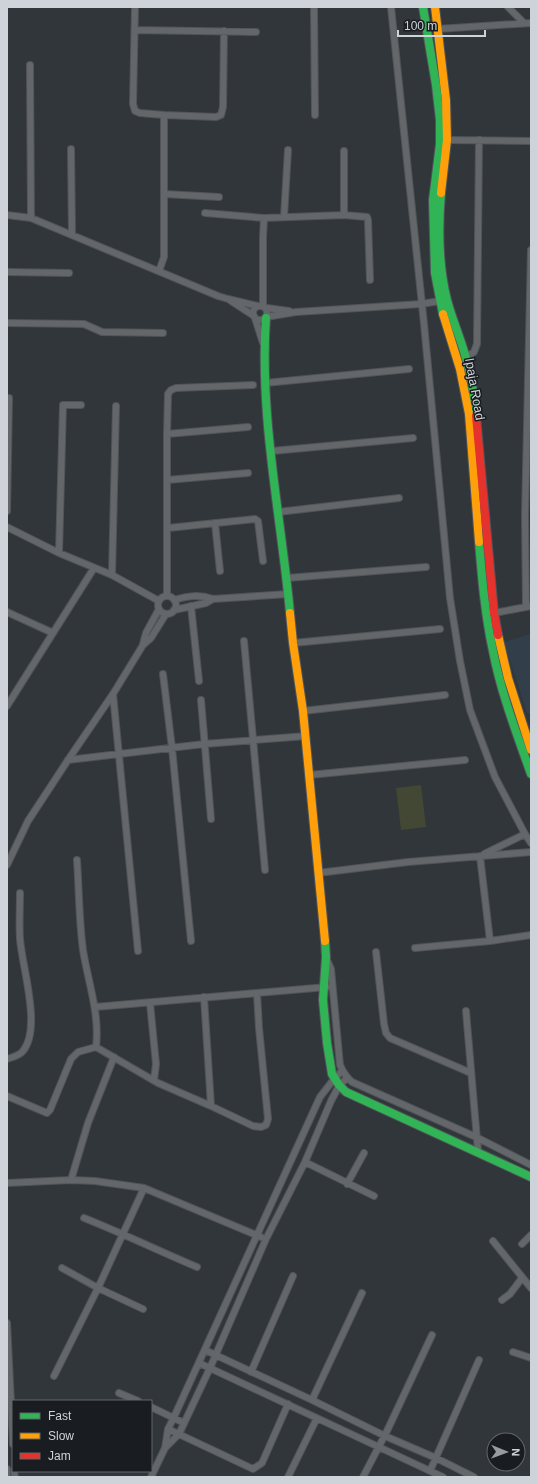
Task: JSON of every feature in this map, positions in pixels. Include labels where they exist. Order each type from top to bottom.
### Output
[{"type":"main road","name":"Ipaja Road","points":[[423,7],[436,85],[440,120],[440,144],[433,200],[435,273],[443,316],[460,369],[468,414],[488,622],[493,652],[531,750]]},
{"type":"main road","name":"Ipaja Road","points":[[435,7],[446,100],[447,140],[440,215],[440,261],[447,300],[466,357],[474,398],[494,613],[501,650],[504,680],[531,774]]},
{"type":"main road","points":[[266,317],[264,346],[265,383],[293,643],[306,736],[326,957],[323,970],[324,1012],[331,1071],[334,1079],[346,1092],[478,1151],[531,1177]]},
{"type":"street","points":[[135,7],[134,104],[135,111],[140,114],[216,117],[221,115],[223,107],[224,31]]},
{"type":"street","points":[[314,7],[315,115]]},
{"type":"street","points":[[391,7],[450,598],[460,661],[470,710],[495,777],[525,834],[531,842]]},
{"type":"street","points":[[508,7],[523,22]]},
{"type":"street","points":[[437,29],[523,22],[531,23]]},
{"type":"street","points":[[135,30],[256,32]]},
{"type":"street","points":[[30,65],[31,218]]},
{"type":"street","points":[[159,270],[164,257],[164,115]]},
{"type":"street","points":[[447,140],[531,141]]},
{"type":"street","points":[[466,357],[474,352],[477,344],[479,140]]},
{"type":"street","points":[[71,149],[72,234]]},
{"type":"street","points":[[284,217],[288,150]]},
{"type":"street","points":[[344,151],[344,215]]},
{"type":"street","points":[[164,194],[219,197]]},
{"type":"street","points":[[205,213],[264,218],[344,215],[362,215],[367,217],[370,280]]},
{"type":"street","points":[[7,215],[31,218],[228,299],[262,307],[296,312]]},
{"type":"street","points":[[264,218],[262,307],[268,313],[266,317]]},
{"type":"street","points":[[494,613],[528,607],[531,250]]},
{"type":"street","points":[[7,272],[69,273]]},
{"type":"street","points":[[228,299],[261,320],[266,317],[296,312],[440,302]]},
{"type":"street","points":[[262,307],[254,309],[264,346]]},
{"type":"street","points":[[7,323],[84,324],[102,332],[163,333]]},
{"type":"street","points":[[265,383],[409,369]]},
{"type":"street","points":[[167,596],[168,394],[171,390],[176,388],[253,385]]},
{"type":"street","points":[[7,511],[9,398]]},
{"type":"street","points":[[59,553],[63,405],[81,405]]},
{"type":"street","points":[[112,574],[116,406]]},
{"type":"street","points":[[167,434],[248,426]]},
{"type":"street","points":[[272,451],[413,438]]},
{"type":"street","points":[[167,480],[248,473]]},
{"type":"street","points":[[278,512],[398,498]]},
{"type":"street","points":[[168,528],[252,519],[258,521],[264,561]]},
{"type":"street","points":[[215,523],[220,571]]},
{"type":"street","points":[[7,527],[59,553],[112,574],[159,600]]},
{"type":"street","points":[[7,706],[94,568]]},
{"type":"street","points":[[287,578],[426,568]]},
{"type":"street","points":[[143,645],[146,633],[159,609],[159,600],[162,597],[167,596],[174,600],[195,596],[205,596],[212,599],[288,594]]},
{"type":"street","points":[[7,865],[28,821],[113,694],[143,645],[151,638],[166,614],[171,613],[174,610],[206,603],[212,599]]},
{"type":"street","points":[[174,600],[174,610]]},
{"type":"street","points":[[191,606],[199,681]]},
{"type":"street","points":[[159,609],[162,613],[166,614]]},
{"type":"street","points":[[7,612],[53,633]]},
{"type":"street","points":[[293,643],[440,629]]},
{"type":"street","points":[[244,641],[265,870]]},
{"type":"street","points":[[163,674],[172,748],[191,941]]},
{"type":"street","points":[[7,694],[14,696]]},
{"type":"street","points":[[113,694],[138,950]]},
{"type":"street","points":[[303,711],[445,695]]},
{"type":"street","points":[[201,700],[211,819]]},
{"type":"street","points":[[68,760],[253,739],[306,736]]},
{"type":"street","points":[[309,775],[465,760]]},
{"type":"street","points":[[480,856],[525,834]]},
{"type":"street","points":[[318,872],[531,852]]},
{"type":"street","points":[[480,856],[490,941]]},
{"type":"street","points":[[77,860],[83,950],[95,1007],[98,1035],[96,1047]]},
{"type":"street","points":[[7,1059],[16,1056],[23,1050],[29,1040],[31,1024],[32,1008],[25,976],[20,939],[20,893]]},
{"type":"street","points":[[415,948],[490,941],[531,935]]},
{"type":"street","points":[[376,952],[386,1034],[390,1038],[471,1073]]},
{"type":"street","points":[[326,957],[331,969],[340,1065],[347,1078],[352,1082],[476,1137],[531,1165]]},
{"type":"street","points":[[95,1007],[332,987]]},
{"type":"street","points":[[7,1096],[47,1112],[50,1110],[71,1058],[78,1052],[96,1047],[154,1080],[253,1126],[261,1127],[266,1125],[268,1119],[257,993]]},
{"type":"street","points":[[204,997],[211,1106]]},
{"type":"street","points":[[150,1003],[156,1064],[154,1080]]},
{"type":"street","points":[[466,1010],[478,1151]]},
{"type":"street","points":[[71,1180],[88,1123],[114,1057]]},
{"type":"street","points":[[151,1477],[165,1448],[168,1429],[320,1097],[342,1071]]},
{"type":"street","points":[[165,1448],[179,1434],[210,1368],[266,1239],[305,1162],[331,1101],[339,1086],[347,1078]]},
{"type":"street","points":[[347,1184],[364,1153]]},
{"type":"street","points":[[305,1162],[374,1196]]},
{"type":"street","points":[[7,1183],[71,1180],[95,1181],[144,1188],[266,1239]]},
{"type":"street","points":[[54,1376],[124,1234],[144,1188]]},
{"type":"street","points":[[84,1218],[124,1234],[150,1248],[196,1267]]},
{"type":"street","points":[[522,1244],[531,1235]]},
{"type":"street","points":[[493,1241],[531,1288]]},
{"type":"street","points":[[62,1268],[98,1288],[143,1309]]},
{"type":"street","points":[[251,1372],[293,1276]]},
{"type":"street","points":[[502,1300],[510,1294],[522,1278]]},
{"type":"street","points":[[312,1400],[362,1292]]},
{"type":"street","points":[[7,1323],[9,1399],[12,1433]]},
{"type":"street","points":[[363,1477],[385,1436],[432,1335]]},
{"type":"street","points":[[205,1350],[474,1477]]},
{"type":"street","points":[[513,1352],[531,1358]]},
{"type":"street","points":[[430,1471],[479,1360]]},
{"type":"street","points":[[199,1363],[443,1477]]},
{"type":"street","points":[[119,1393],[136,1400]]},
{"type":"street","points":[[168,1429],[252,1469],[262,1463],[288,1404]]},
{"type":"street","points":[[152,1407],[184,1422]]},
{"type":"street","points":[[288,1477],[318,1418]]},
{"type":"street","points":[[7,1469],[7,1477]]},
{"type":"shaded area","points":[[531,634],[531,713],[527,713],[504,642]]},
{"type":"green space","points":[[421,785],[426,827],[401,830],[396,788]]},
{"type":"traffic: fast","points":[[423,7],[436,85],[440,120],[440,144],[433,200],[435,273],[443,314]]},
{"type":"traffic: fast","points":[[441,193],[439,233],[440,260],[444,287],[469,370],[476,416]]},
{"type":"traffic: fast","points":[[266,318],[265,355],[268,428],[290,613]]},
{"type":"traffic: fast","points":[[479,542],[486,610],[496,667],[531,774]]},
{"type":"traffic: fast","points":[[325,941],[326,957],[323,1000],[327,1043],[332,1074],[339,1085],[346,1092],[531,1177]]},
{"type":"traffic: slow","points":[[435,7],[446,100],[447,140],[441,193]]},
{"type":"traffic: slow","points":[[443,314],[460,369],[469,414],[479,542]]},
{"type":"traffic: slow","points":[[290,613],[303,711],[325,941]]},
{"type":"traffic: slow","points":[[498,635],[508,678],[531,750]]},
{"type":"traffic: jam","points":[[476,416],[494,613],[498,635]]}]
